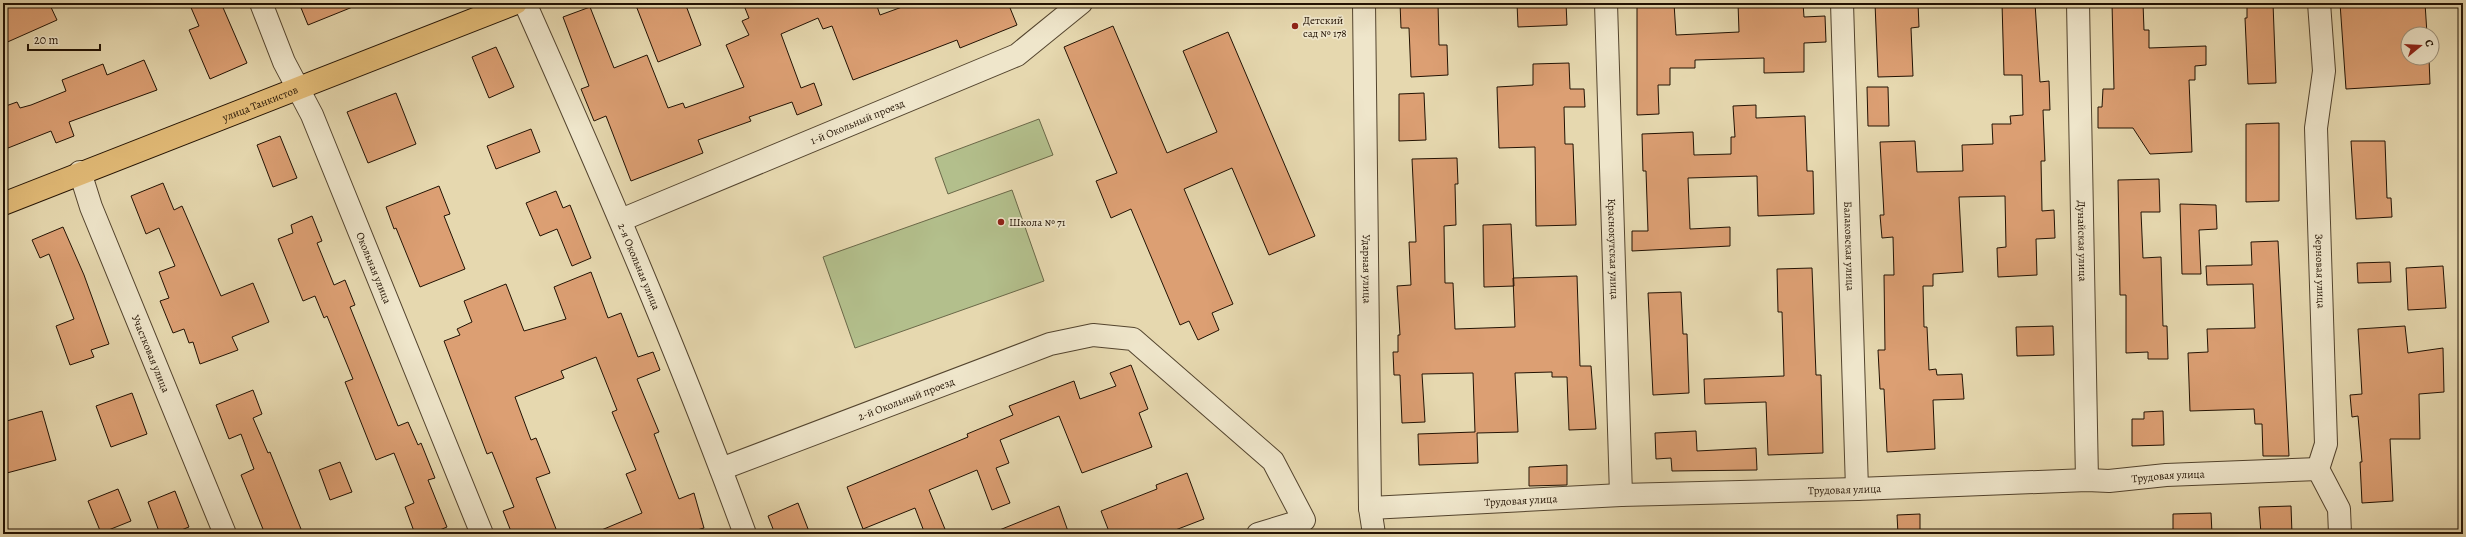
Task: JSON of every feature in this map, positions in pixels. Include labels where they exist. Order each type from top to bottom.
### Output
[{"type":"main road","name":"улица Танкистов","points":[[3,204],[80,172],[516,3]]},
{"type":"street","name":"Окольная улица","points":[[261,3],[284,62],[312,114],[482,534]]},
{"type":"street","name":"2-я Окольная улица","points":[[525,3],[621,220],[721,469],[745,534]]},
{"type":"street","name":"1-й Окольный проезд","points":[[621,220],[1017,55],[1081,3]]},
{"type":"street","name":"Ударная улица","points":[[1364,3],[1370,508],[1374,534]]},
{"type":"street","name":"Краснокутская улица","points":[[1606,3],[1621,495]]},
{"type":"street","name":"Балаковская улица","points":[[1842,3],[1857,489]]},
{"type":"street","name":"Дунайская улица","points":[[2078,3],[2087,480]]},
{"type":"street","name":"Зерновая улица","points":[[2318,469],[2326,444],[2316,128],[2324,71],[2319,3]]},
{"type":"street","name":"Участковая улица","points":[[80,172],[91,207],[225,534]]},
{"type":"street","name":"2-й Окольный проезд","points":[[721,469],[1050,344],[1092,334],[1133,339],[1195,391],[1273,461],[1304,520],[1258,534]]},
{"type":"street","name":"Трудовая улица","points":[[1370,508],[1621,495],[1857,489],[2087,480],[2109,481],[2166,475],[2318,469]]},
{"type":"street","points":[[2318,469],[2339,509],[2340,534]]},
{"type":"green space","points":[[1039,119],[1053,155],[948,194],[935,158]]},
{"type":"green space","points":[[1012,190],[1044,281],[855,348],[823,257]]},
{"type":"building","points":[[3,3],[49,3],[57,20],[3,44]]},
{"type":"building","points":[[189,3],[221,3],[247,63],[210,79],[189,30],[199,26]]},
{"type":"building","points":[[299,3],[360,3],[360,4],[308,25]]},
{"type":"building","points":[[635,3],[685,3],[701,45],[658,62]]},
{"type":"building","points":[[743,3],[876,3],[880,15],[913,3],[1008,3],[1017,25],[960,48],[957,40],[853,80],[832,26],[823,29],[818,18],[781,34],[801,88],[814,83],[822,105],[797,115],[792,102],[749,117],[751,121],[698,140],[703,153],[631,181],[606,116],[594,121],[581,89],[589,86],[563,17],[590,7],[614,68],[647,55],[668,108],[683,103],[685,108],[744,87],[726,45],[749,35],[742,21],[749,18]]},
{"type":"building","points":[[1400,3],[1438,3],[1439,45],[1447,45],[1448,75],[1411,77],[1409,28],[1401,28]]},
{"type":"building","points":[[1517,3],[1566,3],[1567,25],[1518,27]]},
{"type":"building","points":[[1637,3],[1674,3],[1676,35],[1739,32],[1738,3],[1803,3],[1804,17],[1825,16],[1826,42],[1804,43],[1804,72],[1764,73],[1764,58],[1695,60],[1695,68],[1670,68],[1670,85],[1658,85],[1659,114],[1637,115]]},
{"type":"building","points":[[1875,3],[1918,3],[1919,27],[1911,28],[1913,76],[1878,77]]},
{"type":"building","points":[[2002,3],[2035,3],[2040,82],[2049,81],[2050,110],[2043,110],[2045,161],[2041,161],[2042,211],[2054,210],[2055,238],[2036,239],[2037,275],[1998,277],[1997,248],[2006,247],[2005,196],[1959,197],[1963,272],[1933,274],[1933,286],[1923,286],[1924,327],[1927,327],[1929,370],[1936,369],[1937,375],[1962,374],[1964,399],[1933,400],[1935,449],[1887,452],[1884,389],[1880,389],[1878,350],[1885,350],[1884,275],[1894,275],[1893,237],[1882,238],[1880,215],[1884,215],[1880,142],[1915,141],[1917,172],[1963,171],[1962,145],[1993,144],[1992,124],[2011,124],[2010,116],[2023,115],[2022,75],[2004,75]]},
{"type":"building","points":[[2112,3],[2143,3],[2144,30],[2149,30],[2149,48],[2206,46],[2206,65],[2195,66],[2195,80],[2189,80],[2192,152],[2150,154],[2133,128],[2098,128],[2098,107],[2102,107],[2103,89],[2114,89]]},
{"type":"building","points":[[2247,3],[2273,3],[2276,83],[2248,84],[2245,18],[2247,18]]},
{"type":"building","points":[[2340,3],[2425,3],[2426,26],[2400,26],[2400,66],[2429,66],[2430,84],[2346,89]]},
{"type":"building","points":[[1113,26],[1167,153],[1217,132],[1183,51],[1228,32],[1315,236],[1269,255],[1232,168],[1184,189],[1233,304],[1212,313],[1219,330],[1198,340],[1189,321],[1180,325],[1131,209],[1111,218],[1096,181],[1117,173],[1064,47]]},
{"type":"building","points":[[496,47],[514,87],[489,98],[472,57]]},
{"type":"building","points":[[144,60],[157,90],[69,122],[74,136],[56,143],[51,131],[3,150],[3,107],[17,102],[20,108],[66,91],[62,80],[103,64],[107,75]]},
{"type":"building","points":[[1569,63],[1570,89],[1584,89],[1585,107],[1564,107],[1565,144],[1573,144],[1576,225],[1536,226],[1535,147],[1499,148],[1497,87],[1533,85],[1533,64]]},
{"type":"building","points":[[1867,87],[1888,87],[1889,126],[1868,126]]},
{"type":"building","points":[[396,93],[416,144],[368,163],[347,112]]},
{"type":"building","points":[[1424,93],[1426,140],[1399,141],[1399,94]]},
{"type":"building","points":[[1756,105],[1756,118],[1805,116],[1807,171],[1813,171],[1814,214],[1758,216],[1757,176],[1688,178],[1690,229],[1730,227],[1730,246],[1632,251],[1632,231],[1648,231],[1646,171],[1643,171],[1642,134],[1693,132],[1694,155],[1731,154],[1731,137],[1735,137],[1733,106]]},
{"type":"building","points":[[2279,123],[2279,201],[2246,202],[2246,124]]},
{"type":"building","points":[[531,129],[540,152],[496,169],[487,146]]},
{"type":"building","points":[[280,136],[297,178],[273,187],[257,145]]},
{"type":"building","points":[[2351,141],[2385,141],[2387,198],[2391,198],[2392,217],[2356,219]]},
{"type":"building","points":[[1457,158],[1458,184],[1455,184],[1456,225],[1444,226],[1445,283],[1453,283],[1455,329],[1515,327],[1513,278],[1577,276],[1580,366],[1591,366],[1596,429],[1569,430],[1567,377],[1552,377],[1552,372],[1515,373],[1518,432],[1477,433],[1478,463],[1419,465],[1418,434],[1475,432],[1473,373],[1422,374],[1425,422],[1402,423],[1400,375],[1394,375],[1393,352],[1398,352],[1398,335],[1400,335],[1397,286],[1411,285],[1409,242],[1416,242],[1412,159]]},
{"type":"building","points":[[2159,179],[2160,212],[2141,212],[2143,258],[2161,257],[2163,326],[2167,326],[2168,359],[2148,359],[2148,352],[2126,353],[2126,295],[2120,295],[2118,180]]},
{"type":"building","points":[[163,183],[174,210],[182,206],[221,296],[253,283],[269,322],[232,337],[238,350],[200,364],[193,342],[189,343],[184,329],[173,333],[160,301],[169,298],[159,272],[175,266],[159,228],[146,234],[131,196]]},
{"type":"building","points":[[439,186],[450,214],[444,216],[465,269],[420,287],[396,228],[394,229],[386,207]]},
{"type":"building","points":[[556,191],[563,208],[570,205],[591,258],[572,266],[557,229],[540,236],[526,203]]},
{"type":"building","points":[[2180,204],[2216,205],[2217,229],[2199,230],[2201,274],[2182,274]]},
{"type":"building","points":[[312,216],[322,241],[317,243],[334,285],[345,280],[355,305],[350,307],[398,426],[408,422],[418,445],[421,443],[435,478],[428,480],[447,527],[430,534],[415,534],[405,507],[414,503],[394,453],[376,460],[345,382],[353,379],[327,316],[324,318],[315,296],[303,301],[278,239],[293,233],[291,225]]},
{"type":"building","points":[[1511,224],[1514,286],[1484,287],[1483,225]]},
{"type":"building","points":[[63,227],[84,275],[109,344],[91,350],[94,357],[70,365],[56,326],[74,319],[49,254],[40,258],[32,240]]},
{"type":"building","points":[[2278,241],[2289,456],[2263,456],[2262,424],[2255,424],[2254,409],[2190,411],[2188,353],[2208,352],[2207,329],[2255,328],[2253,284],[2207,285],[2206,266],[2252,265],[2251,242]]},
{"type":"building","points":[[2390,262],[2391,282],[2358,283],[2357,263]]},
{"type":"building","points":[[2443,266],[2446,308],[2408,310],[2406,268]]},
{"type":"building","points":[[1812,268],[1816,375],[1821,375],[1823,453],[1768,455],[1766,402],[1705,404],[1704,379],[1784,376],[1782,312],[1778,312],[1777,269]]},
{"type":"building","points":[[591,272],[608,318],[621,313],[638,357],[653,352],[660,370],[637,379],[659,432],[654,434],[679,499],[694,493],[704,528],[683,534],[592,534],[642,513],[626,474],[636,470],[612,412],[617,410],[596,357],[561,371],[564,378],[515,397],[531,440],[536,438],[550,473],[536,478],[558,534],[512,534],[503,511],[514,507],[492,452],[487,454],[444,341],[460,335],[457,329],[472,322],[464,301],[506,284],[524,331],[566,319],[554,287]]},
{"type":"building","points":[[1681,292],[1683,334],[1687,334],[1689,393],[1653,395],[1648,293]]},
{"type":"building","points":[[2053,326],[2054,355],[2017,356],[2016,327]]},
{"type":"building","points":[[2405,326],[2408,353],[2443,348],[2444,392],[2419,394],[2420,439],[2390,439],[2393,501],[2362,503],[2360,462],[2362,462],[2358,416],[2352,417],[2350,395],[2362,394],[2358,329]]},
{"type":"building","points":[[1131,365],[1148,409],[1139,413],[1152,447],[1082,473],[1059,416],[1000,440],[1009,463],[996,468],[1010,503],[992,510],[977,470],[929,490],[947,534],[925,534],[915,508],[863,529],[847,487],[968,437],[967,434],[1013,415],[1009,406],[1074,381],[1080,399],[1116,386],[1110,373]]},
{"type":"building","points":[[253,390],[262,414],[253,418],[268,453],[270,452],[303,534],[265,534],[241,475],[254,469],[241,434],[229,439],[216,405]]},
{"type":"building","points":[[132,393],[147,434],[111,447],[96,406]]},
{"type":"building","points":[[42,411],[56,460],[3,474],[3,422]]},
{"type":"building","points":[[2163,411],[2164,445],[2132,446],[2132,419],[2144,419],[2144,412]]},
{"type":"building","points":[[1696,431],[1697,451],[1756,448],[1757,470],[1672,471],[1671,458],[1656,459],[1655,433]]},
{"type":"building","points":[[340,462],[352,492],[330,500],[319,470]]},
{"type":"building","points":[[1567,465],[1567,485],[1529,486],[1529,467]]},
{"type":"building","points":[[1187,473],[1204,519],[1165,534],[1110,534],[1101,511],[1157,489],[1156,485]]},
{"type":"building","points":[[118,489],[131,521],[101,533],[88,501]]},
{"type":"building","points":[[175,491],[189,527],[171,534],[160,534],[148,502]]},
{"type":"building","points":[[798,503],[810,534],[775,534],[768,516]]},
{"type":"building","points":[[1059,506],[1069,534],[992,534],[992,533]]},
{"type":"building","points":[[2291,506],[2292,534],[2261,534],[2259,507]]},
{"type":"building","points":[[2211,513],[2212,534],[2173,534],[2173,514]]},
{"type":"building","points":[[1920,514],[1920,534],[1898,534],[1897,515]]},
{"type":"place","name":"Детский сад № 178","points":[[1295,26]]},
{"type":"place","name":"Школа № 71","points":[[1001,222]]}]
